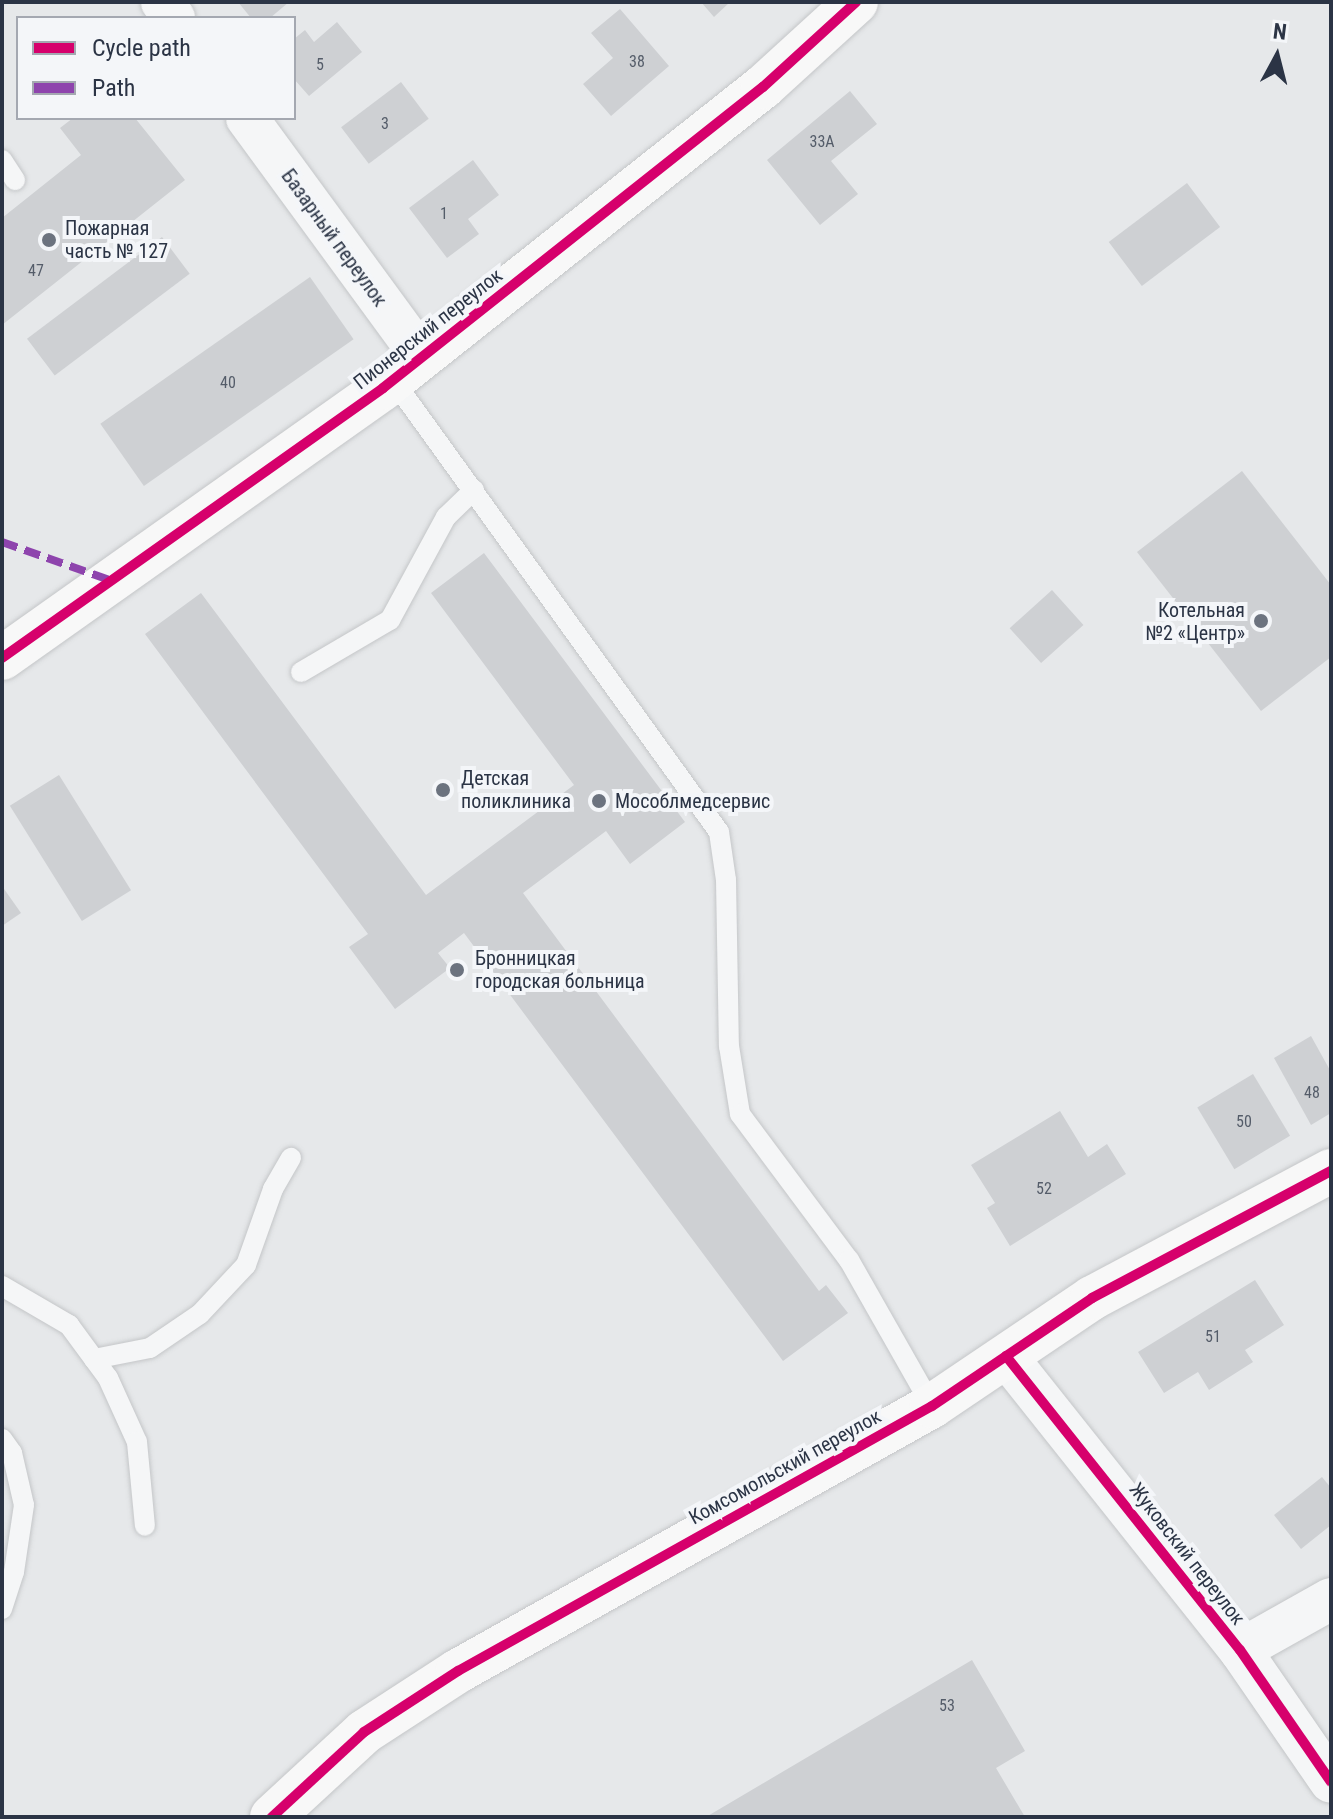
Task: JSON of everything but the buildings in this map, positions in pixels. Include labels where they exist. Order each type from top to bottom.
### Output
[{"type":"street","name":"Пионерский переулок","points":[[2,658],[408,369],[763,87],[856,2]]},
{"type":"street","name":"Базарный переулок","points":[[248,120],[408,369]]},
{"type":"street","name":"Комсомольский переулок","points":[[272,1817],[364,1732],[420,1694],[932,1406],[1092,1298],[1331,1171]]},
{"type":"street","name":"Жуковский переулок","points":[[1006,1356],[1240,1650],[1331,1782]]},
{"type":"street","points":[[1240,1650],[1331,1599]]},
{"type":"lane","points":[[2,160],[15,180]]},
{"type":"lane","points":[[408,369],[474,490],[719,832],[726,880],[729,1046],[740,1114],[849,1260],[932,1406]]},
{"type":"lane","points":[[301,672],[390,620],[446,517],[474,490]]},
{"type":"lane","points":[[94,1359],[150,1348],[200,1314],[246,1265],[273,1189],[291,1158]]},
{"type":"lane","points":[[2,1286],[69,1325],[94,1359],[137,1442],[145,1526]]},
{"type":"lane","points":[[2,1439],[12,1453],[24,1505],[14,1572],[2,1609]]},
{"type":"marked path","points":[[2,542],[112,581]]},
{"type":"cycle path","points":[[2,658],[383,388],[763,87],[856,2]]},
{"type":"cycle path","points":[[272,1817],[364,1732],[458,1671],[932,1406],[1092,1298],[1331,1171]]},
{"type":"cycle path","points":[[1006,1356],[1240,1650],[1331,1782]]},
{"type":"place","name":"Пожарная часть № 127","points":[[49,240]]},
{"type":"place","name":"Котельная №2 «Центр»","points":[[1261,621]]},
{"type":"place","name":"Детская поликлиника","points":[[443,790]]},
{"type":"place","name":"Мособлмедсервис","points":[[599,801]]},
{"type":"place","name":"Бронницкая городская больница","points":[[457,970]]}]
